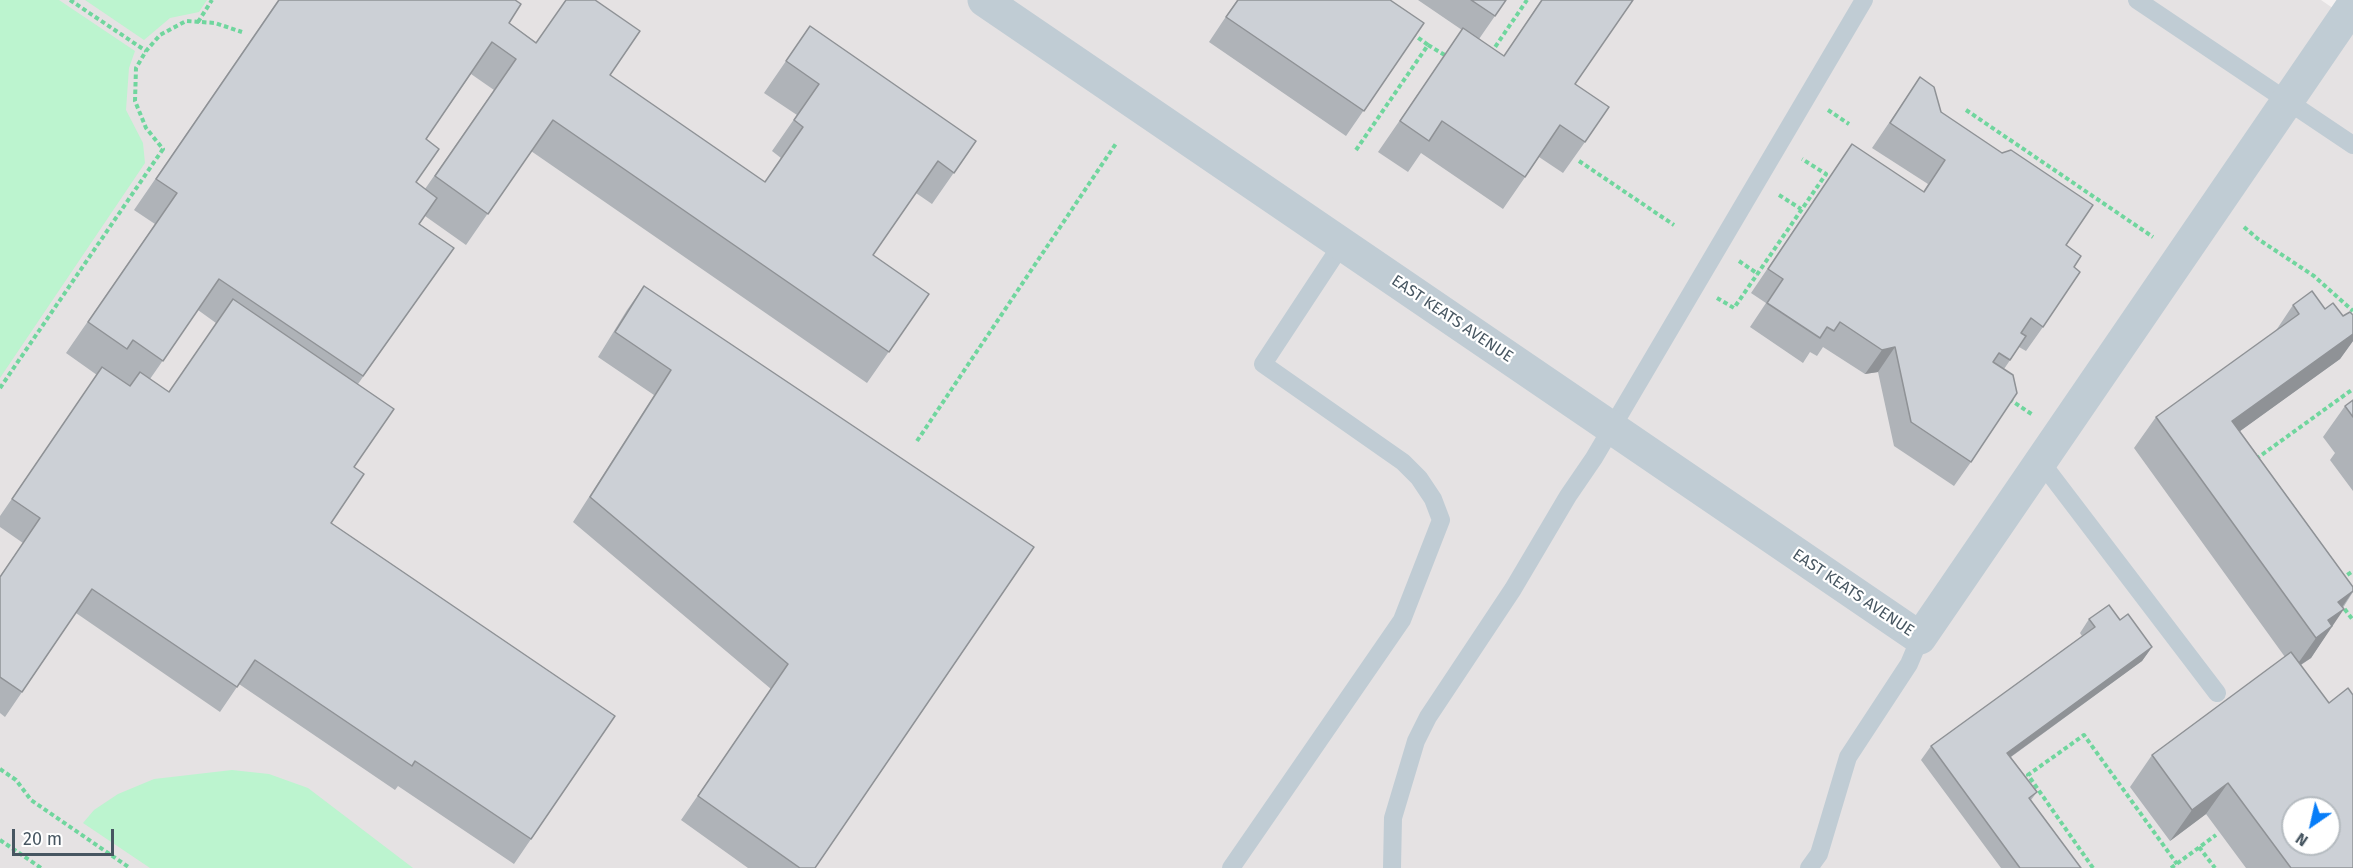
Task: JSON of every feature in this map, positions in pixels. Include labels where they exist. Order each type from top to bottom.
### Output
[{"type":"street","name":"EAST KEATS AVENUE","points":[[984,0],[1920,638]]},
{"type":"street","points":[[1920,638],[2353,5]]},
{"type":"lane","points":[[1392,868],[1393,818],[1409,763],[1424,725],[1513,589],[1568,496],[1612,428],[1864,0]]},
{"type":"lane","points":[[2137,0],[2353,145]]},
{"type":"lane","points":[[1231,868],[1402,620],[1441,520],[1419,478],[1403,462],[1263,364],[1342,244]]},
{"type":"lane","points":[[2041,462],[2217,693]]},
{"type":"lane","points":[[1809,868],[1819,854],[1848,757],[1909,664],[1920,638]]},
{"type":"path","points":[[70,0],[146,51]]},
{"type":"path","points":[[197,22],[212,0]]},
{"type":"path","points":[[1489,57],[1527,0]]},
{"type":"path","points":[[0,388],[163,150],[146,128],[135,101],[136,68],[146,51],[160,36],[186,21],[215,22],[242,32]]},
{"type":"path","points":[[1409,32],[1457,64]]},
{"type":"path","points":[[1356,150],[1428,45]]},
{"type":"path","points":[[1822,106],[1849,124]]},
{"type":"path","points":[[1966,110],[2156,239]]},
{"type":"path","points":[[917,441],[1117,142]]},
{"type":"path","points":[[2008,153],[2014,143]]},
{"type":"path","points":[[1713,297],[1734,308],[1826,174],[1794,154]]},
{"type":"path","points":[[1579,161],[1674,225]]},
{"type":"path","points":[[2073,197],[2080,187]]},
{"type":"path","points":[[1773,191],[1802,209]]},
{"type":"path","points":[[2244,227],[2258,239],[2314,276],[2353,311]]},
{"type":"path","points":[[1735,259],[1758,274]]},
{"type":"path","points":[[2251,463],[2353,389]]},
{"type":"path","points":[[2006,398],[2036,417]]},
{"type":"path","points":[[2337,582],[2353,571]]},
{"type":"path","points":[[2335,596],[2353,620]]},
{"type":"path","points":[[2093,868],[2028,775],[2084,735],[2177,864]]},
{"type":"path","points":[[0,769],[16,780],[31,800],[130,868]]},
{"type":"path","points":[[2171,868],[2216,835]]},
{"type":"path","points":[[0,840],[41,868]]},
{"type":"path","points":[[2199,847],[2215,868]]},
{"type":"shaded area","points":[[0,0],[2321,0],[2353,22],[2353,868],[0,868]]},
{"type":"green space","points":[[0,0],[59,0],[135,51],[129,68],[126,110],[143,143],[145,163],[0,378]]},
{"type":"green space","points":[[85,0],[207,0],[199,12],[170,18],[144,40]]},
{"type":"green space","points":[[232,770],[269,774],[308,788],[413,868],[150,868],[83,823],[94,810],[118,794],[154,779]]},
{"type":"building","points":[[279,0],[515,0],[521,4],[509,23],[536,43],[566,0],[595,0],[640,31],[610,75],[765,182],[803,127],[794,120],[819,84],[786,61],[810,26],[976,141],[954,173],[938,161],[873,255],[929,294],[889,352],[553,120],[488,214],[435,176],[516,59],[492,42],[426,139],[439,149],[416,182],[437,198],[419,224],[454,248],[363,376],[219,279],[163,361],[133,340],[127,349],[88,322],[177,193],[156,179]]},
{"type":"building","points":[[1238,0],[1390,0],[1424,23],[1364,111],[1226,17]]},
{"type":"building","points":[[1471,0],[1506,0],[1495,16]]},
{"type":"building","points":[[1542,0],[1633,0],[1575,84],[1609,107],[1585,142],[1560,125],[1525,177],[1442,121],[1429,141],[1400,121],[1463,28],[1504,56]]},
{"type":"building","points":[[1920,77],[1934,87],[1941,112],[2002,153],[2011,150],[2093,205],[2066,245],[2081,256],[2074,267],[2080,272],[2043,327],[2031,318],[2021,333],[2026,336],[2010,360],[1999,353],[1993,362],[2013,375],[2017,393],[1971,462],[1911,422],[1895,347],[1882,350],[1840,322],[1834,331],[1827,327],[1820,338],[1767,303],[1783,279],[1768,269],[1852,144],[1924,192],[1945,160],[1890,123]]},
{"type":"building","points":[[644,286],[1034,547],[815,868],[800,868],[698,796],[788,664],[590,497],[671,370],[615,332]]},
{"type":"building","points":[[2312,291],[2325,309],[2333,303],[2343,316],[2350,312],[2353,315],[2353,334],[2232,421],[2353,587],[2353,591],[2338,602],[2344,609],[2328,620],[2332,626],[2316,638],[2156,417],[2299,314],[2293,305]]},
{"type":"building","points":[[233,299],[394,409],[354,467],[364,474],[331,523],[615,716],[531,839],[415,761],[412,766],[255,660],[237,687],[92,589],[22,692],[0,677],[0,577],[40,518],[12,499],[102,367],[130,386],[140,372],[169,392]]},
{"type":"building","points":[[2353,400],[2353,417],[2345,406]]},
{"type":"building","points":[[2109,605],[2120,620],[2128,614],[2152,647],[2007,753],[2037,792],[2029,798],[2081,868],[2020,868],[1931,746],[2095,627],[2089,619]]},
{"type":"building","points":[[2291,652],[2329,703],[2348,688],[2353,695],[2353,868],[2291,868],[2282,856],[2341,856],[2341,796],[2281,796],[2281,855],[2228,783],[2192,810],[2152,755]]}]
